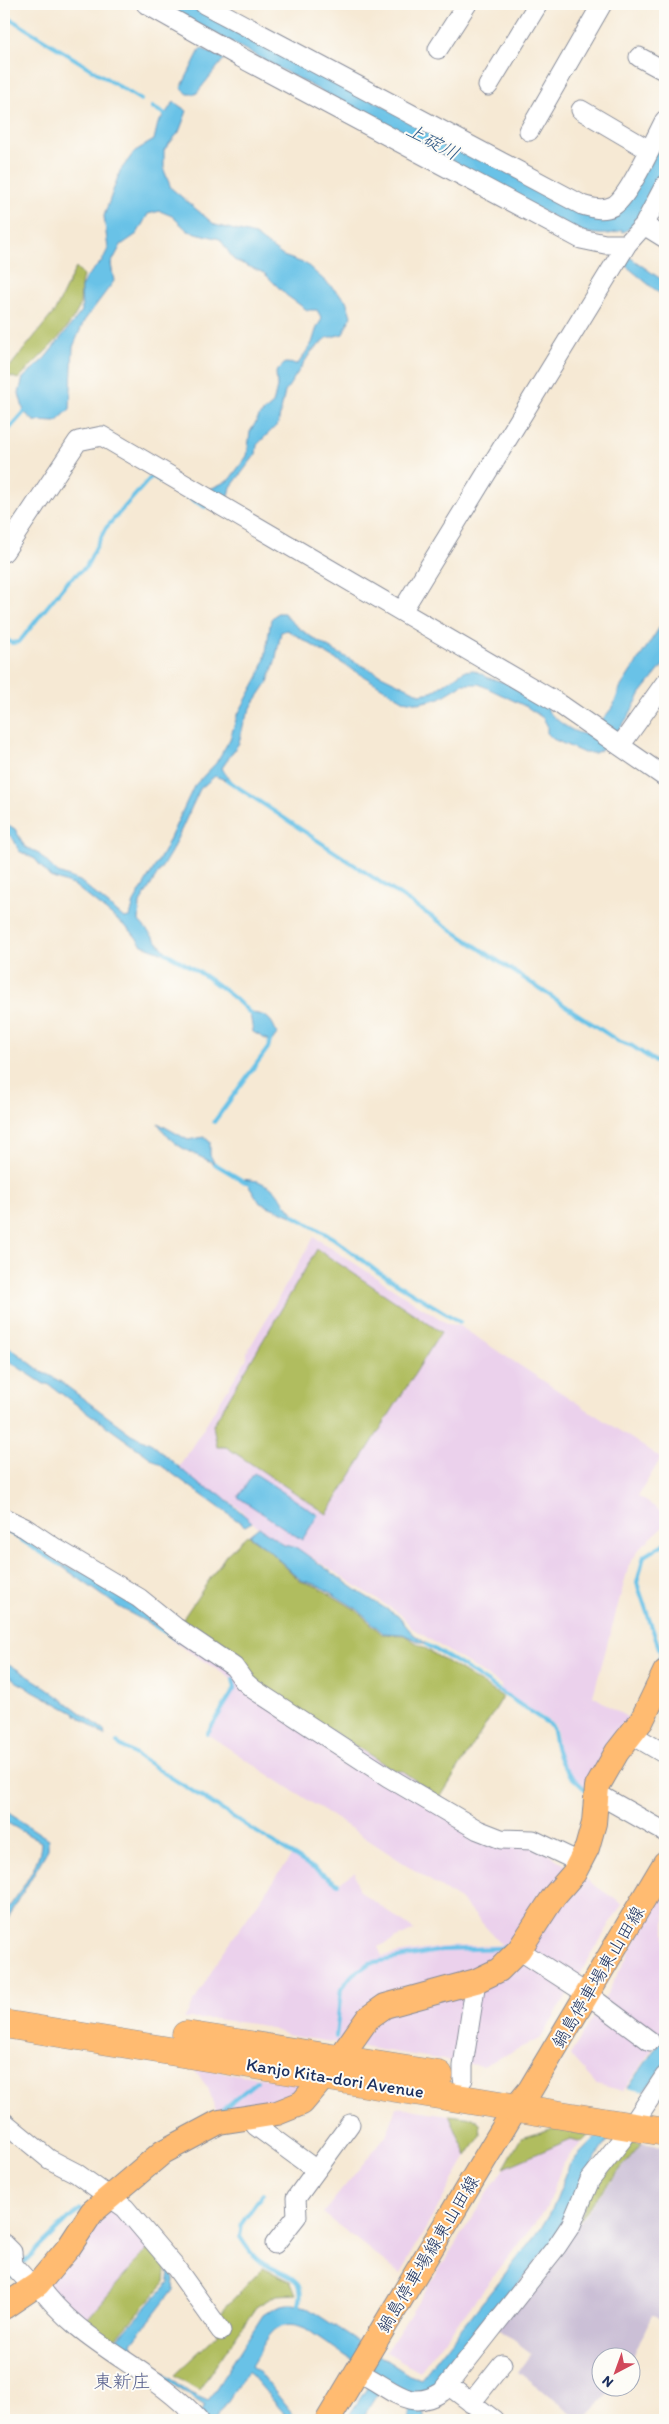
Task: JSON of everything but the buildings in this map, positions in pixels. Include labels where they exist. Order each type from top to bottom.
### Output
[{"type":"highway","name":"Kanjo Kita-dori Avenue","points":[[4,2006],[331,2068],[463,2079],[523,2098]]},
{"type":"highway","name":"Kanjo Kita-dori Avenue","points":[[4,2024],[331,2068],[631,2115],[665,2132]]},
{"type":"main road","points":[[4,2307],[26,2277],[69,2247],[106,2194],[170,2148],[219,2122],[277,2113],[302,2103],[368,2018],[385,2006],[476,1981],[499,1970],[519,1950],[554,1896],[574,1873],[574,1860],[587,1848],[594,1823],[596,1793],[605,1770],[642,1720],[665,1672]]},
{"type":"main road","name":"鍋島停車場東山田線","points":[[523,2098],[665,1863]]},
{"type":"main road","name":"鍋島停車場線東山田線","points":[[328,2420],[368,2376],[372,2348],[523,2098]]},
{"type":"street","points":[[146,4],[248,62],[581,239],[605,244],[627,244]]},
{"type":"street","points":[[204,4],[582,205],[598,209],[613,206],[624,196],[665,120]]},
{"type":"street","points":[[438,49],[467,4]]},
{"type":"street","points":[[488,86],[538,4]]},
{"type":"street","points":[[529,131],[602,4]]},
{"type":"street","points":[[639,57],[665,72]]},
{"type":"street","points":[[581,110],[649,150]]},
{"type":"street","points":[[402,611],[627,244],[644,225],[665,186]]},
{"type":"street","points":[[644,225],[665,238]]},
{"type":"street","points":[[4,552],[78,442],[102,436],[558,704],[665,777]]},
{"type":"street","points":[[617,744],[665,683]]},
{"type":"street","points":[[4,1518],[25,1528],[54,1548],[139,1598],[175,1627],[234,1667],[244,1681],[253,1689],[388,1777],[478,1830],[501,1839],[533,1840],[574,1860]]},
{"type":"street","points":[[631,1734],[665,1754]]},
{"type":"street","points":[[596,1793],[665,1832]]},
{"type":"street","points":[[519,1950],[587,1994],[650,2041]]},
{"type":"street","points":[[463,2079],[476,1981]]},
{"type":"street","points":[[368,2376],[416,2400],[442,2392],[557,2246],[571,2225],[590,2180],[631,2115],[665,2076]]},
{"type":"street","points":[[249,2116],[256,2126],[316,2170]]},
{"type":"street","points":[[4,2122],[49,2159],[76,2172],[125,2208],[176,2268],[221,2331]]},
{"type":"street","points":[[275,2244],[297,2216],[296,2198],[350,2124]]},
{"type":"street","points":[[4,2244],[12,2252],[26,2277],[65,2316],[108,2351],[141,2371],[197,2418]]},
{"type":"street","points":[[472,2403],[502,2364]]},
{"type":"street","points":[[448,2385],[494,2420]]},
{"type":"shaded area","points":[[314,1237],[448,1324],[458,1325],[661,1458],[638,1496],[665,1514],[665,1525],[640,1548],[629,1565],[593,1696],[633,1721],[596,1767],[584,1787],[567,1771],[559,1755],[555,1725],[501,1690],[501,1685],[412,1628],[400,1614],[297,1548],[284,1545],[246,1518],[242,1511],[220,1494],[201,1486],[178,1469],[247,1358],[247,1352]]},
{"type":"shaded area","points":[[247,1535],[267,1549],[300,1581],[318,1587],[356,1610],[382,1634],[404,1635],[503,1697],[434,1807],[533,1843],[622,1904],[541,2038],[482,2066],[287,2035],[265,2026],[217,2019],[184,2019],[221,1955],[292,1855],[338,1884],[355,1872],[358,1890],[414,1930],[378,1947],[382,1956],[441,1947],[502,1945],[463,1902],[207,1734],[235,1687],[230,1678],[171,1640],[180,1623],[226,1555]]},
{"type":"shaded area","points":[[665,1886],[665,2030],[624,2091],[596,2084],[570,2055],[601,2005]]},
{"type":"shaded area","points":[[193,2068],[306,2084],[297,2097],[218,2116],[208,2088]]},
{"type":"shaded area","points":[[396,2107],[449,2115],[467,2156],[400,2274],[323,2213],[388,2133]]},
{"type":"shaded area","points":[[571,2139],[582,2142],[563,2163],[546,2209],[420,2371],[386,2352],[504,2168]]},
{"type":"shaded area","points":[[642,2143],[665,2147],[665,2323],[652,2315],[638,2346],[592,2346],[592,2396],[606,2396],[584,2420],[581,2420],[518,2372],[531,2353],[496,2327]]},
{"type":"shaded area","points":[[110,2202],[151,2245],[82,2325],[43,2286]]},
{"type":"green space","points":[[76,267],[83,276],[79,307],[66,329],[18,379],[4,374],[55,311]]},
{"type":"green space","points":[[317,1249],[441,1332],[327,1514],[226,1447],[217,1447],[213,1425]]},
{"type":"green space","points":[[247,1535],[267,1549],[300,1581],[318,1587],[356,1610],[382,1634],[404,1635],[503,1697],[440,1798],[402,1771],[395,1771],[261,1686],[180,1623],[226,1555]]},
{"type":"green space","points":[[449,2115],[473,2118],[480,2124],[481,2135],[467,2156]]},
{"type":"green space","points":[[554,2128],[589,2135],[582,2142],[571,2139],[504,2168],[521,2138]]},
{"type":"green space","points":[[625,2140],[642,2143],[578,2221],[597,2176]]},
{"type":"green space","points":[[151,2245],[167,2263],[165,2282],[109,2346],[82,2325]]},
{"type":"green space","points":[[263,2268],[290,2281],[296,2294],[276,2295],[256,2307],[199,2390],[174,2375],[217,2335],[215,2318]]},
{"type":"water","name":"上碇川","points":[[161,4],[194,4],[584,214],[599,216],[665,134],[666,164],[663,179],[648,206],[628,229],[623,232],[622,230],[606,234],[579,231]]},
{"type":"water","points":[[201,48],[224,59],[196,94],[188,94],[181,88]]},
{"type":"water","points":[[174,102],[187,111],[179,132],[164,150],[164,170],[171,188],[215,225],[255,235],[283,256],[306,264],[346,300],[351,316],[343,334],[327,338],[311,352],[285,392],[278,424],[257,445],[256,454],[231,487],[228,500],[208,490],[229,480],[247,456],[250,432],[260,415],[273,404],[277,387],[276,372],[285,363],[298,364],[312,343],[317,327],[322,319],[317,310],[307,310],[286,295],[264,273],[234,260],[220,239],[188,231],[172,216],[160,211],[148,214],[137,234],[121,245],[111,264],[114,281],[84,321],[73,347],[70,409],[56,422],[34,421],[24,412],[19,393],[23,378],[45,358],[82,311],[81,288],[86,277],[102,261],[108,249],[104,216],[120,171],[135,151],[154,140],[158,123]]},
{"type":"water","points":[[628,256],[665,282],[665,298],[625,265]]},
{"type":"water","points":[[277,613],[284,613],[294,624],[309,635],[347,658],[420,694],[432,692],[464,671],[474,670],[489,678],[510,684],[548,707],[548,711],[557,720],[573,731],[585,734],[590,734],[613,707],[620,688],[665,619],[665,663],[641,693],[628,717],[607,747],[595,753],[584,753],[553,739],[547,733],[547,725],[543,718],[527,707],[479,684],[463,684],[440,698],[419,703],[403,700],[287,630],[281,632],[275,662],[268,682],[253,704],[244,722],[239,743],[222,768],[230,782],[215,776],[200,789],[171,852],[140,903],[139,921],[169,955],[142,945],[131,931],[75,886],[50,877],[35,859],[19,851],[14,840],[4,830],[4,822],[15,829],[25,847],[37,852],[58,873],[80,881],[124,918],[130,917],[134,902],[164,851],[194,786],[216,763],[230,739],[237,716],[259,676],[265,658],[271,619]]},
{"type":"water","points":[[250,1013],[265,1016],[271,1021],[277,1034],[271,1042],[253,1032]]},
{"type":"water","points":[[158,1123],[188,1140],[204,1137],[210,1142],[210,1155],[215,1164],[176,1144]]},
{"type":"water","points":[[242,1179],[258,1181],[274,1189],[297,1218],[260,1203],[250,1187]]},
{"type":"water","points":[[4,1343],[131,1434],[152,1444],[201,1486],[220,1494],[252,1522],[245,1526],[48,1384],[44,1384],[4,1358]]},
{"type":"water","points":[[254,1473],[318,1515],[302,1540],[238,1497]]},
{"type":"water","points":[[259,1527],[284,1545],[297,1548],[362,1594],[398,1616],[412,1633],[431,1647],[403,1634],[383,1633],[357,1609],[320,1586],[301,1580],[249,1535]]},
{"type":"water","points":[[57,1563],[87,1574],[153,1619],[159,1629],[119,1607]]},
{"type":"water","points":[[4,1661],[47,1688],[104,1730],[105,1736],[74,1713],[17,1682],[4,1671]]},
{"type":"water","points":[[4,1810],[48,1839],[48,1849],[6,1922],[4,1930],[4,1913],[22,1889],[33,1869],[41,1842],[4,1821]]},
{"type":"water","points":[[665,2034],[665,2063],[602,2148],[581,2181],[553,2240],[436,2387],[423,2396],[424,2420],[409,2420],[410,2395],[387,2380],[361,2420],[346,2420],[375,2376],[305,2328],[294,2325],[285,2325],[272,2333],[251,2366],[258,2371],[293,2414],[304,2420],[288,2418],[248,2371],[215,2420],[197,2420],[205,2406],[120,2349],[117,2344],[118,2338],[169,2282],[168,2266],[174,2279],[173,2290],[132,2343],[134,2351],[190,2393],[208,2401],[263,2315],[274,2308],[289,2304],[306,2307],[409,2375],[421,2379],[540,2230],[553,2208],[570,2164],[592,2141]]},
{"type":"pier","points":[[625,2088],[645,2092],[610,2140],[592,2136]]},
{"type":"waterway","points":[[4,15],[141,100]]},
{"type":"waterway","points":[[152,107],[168,116]]},
{"type":"waterway","points":[[4,435],[27,409]]},
{"type":"waterway","points":[[4,638],[12,643],[19,642],[67,582],[86,567],[105,529],[152,476],[205,507]]},
{"type":"waterway","points":[[227,780],[618,1041],[632,1046],[665,1068]]},
{"type":"waterway","points":[[166,953],[212,981],[253,1016]]},
{"type":"waterway","points":[[214,1122],[268,1048],[271,1038]]},
{"type":"waterway","points":[[215,1164],[245,1182]]},
{"type":"waterway","points":[[294,1216],[333,1238],[378,1272],[460,1322]]},
{"type":"waterway","points":[[4,1529],[61,1565]]},
{"type":"waterway","points":[[657,1666],[661,1654],[637,1583],[644,1556],[665,1543]]},
{"type":"waterway","points":[[155,1626],[179,1641]]},
{"type":"waterway","points":[[427,1645],[475,1674],[552,1726],[556,1749],[562,1764],[571,1776],[588,1792]]},
{"type":"waterway","points":[[207,1734],[235,1688],[233,1679]]},
{"type":"waterway","points":[[117,1743],[338,1884]]},
{"type":"waterway","points":[[336,2037],[341,1989],[351,1976],[370,1963],[443,1950],[504,1948],[508,1945]]},
{"type":"waterway","points":[[221,2111],[257,2081]]},
{"type":"waterway","points":[[263,2193],[242,2223],[240,2237],[257,2259],[296,2282],[300,2289],[297,2310]]},
{"type":"waterway","points":[[20,2266],[68,2219],[81,2210]]},
{"type":"waterway","points":[[4,2284],[14,2273]]},
{"type":"district","name":"東新庄","points":[[122,2381]]}]
